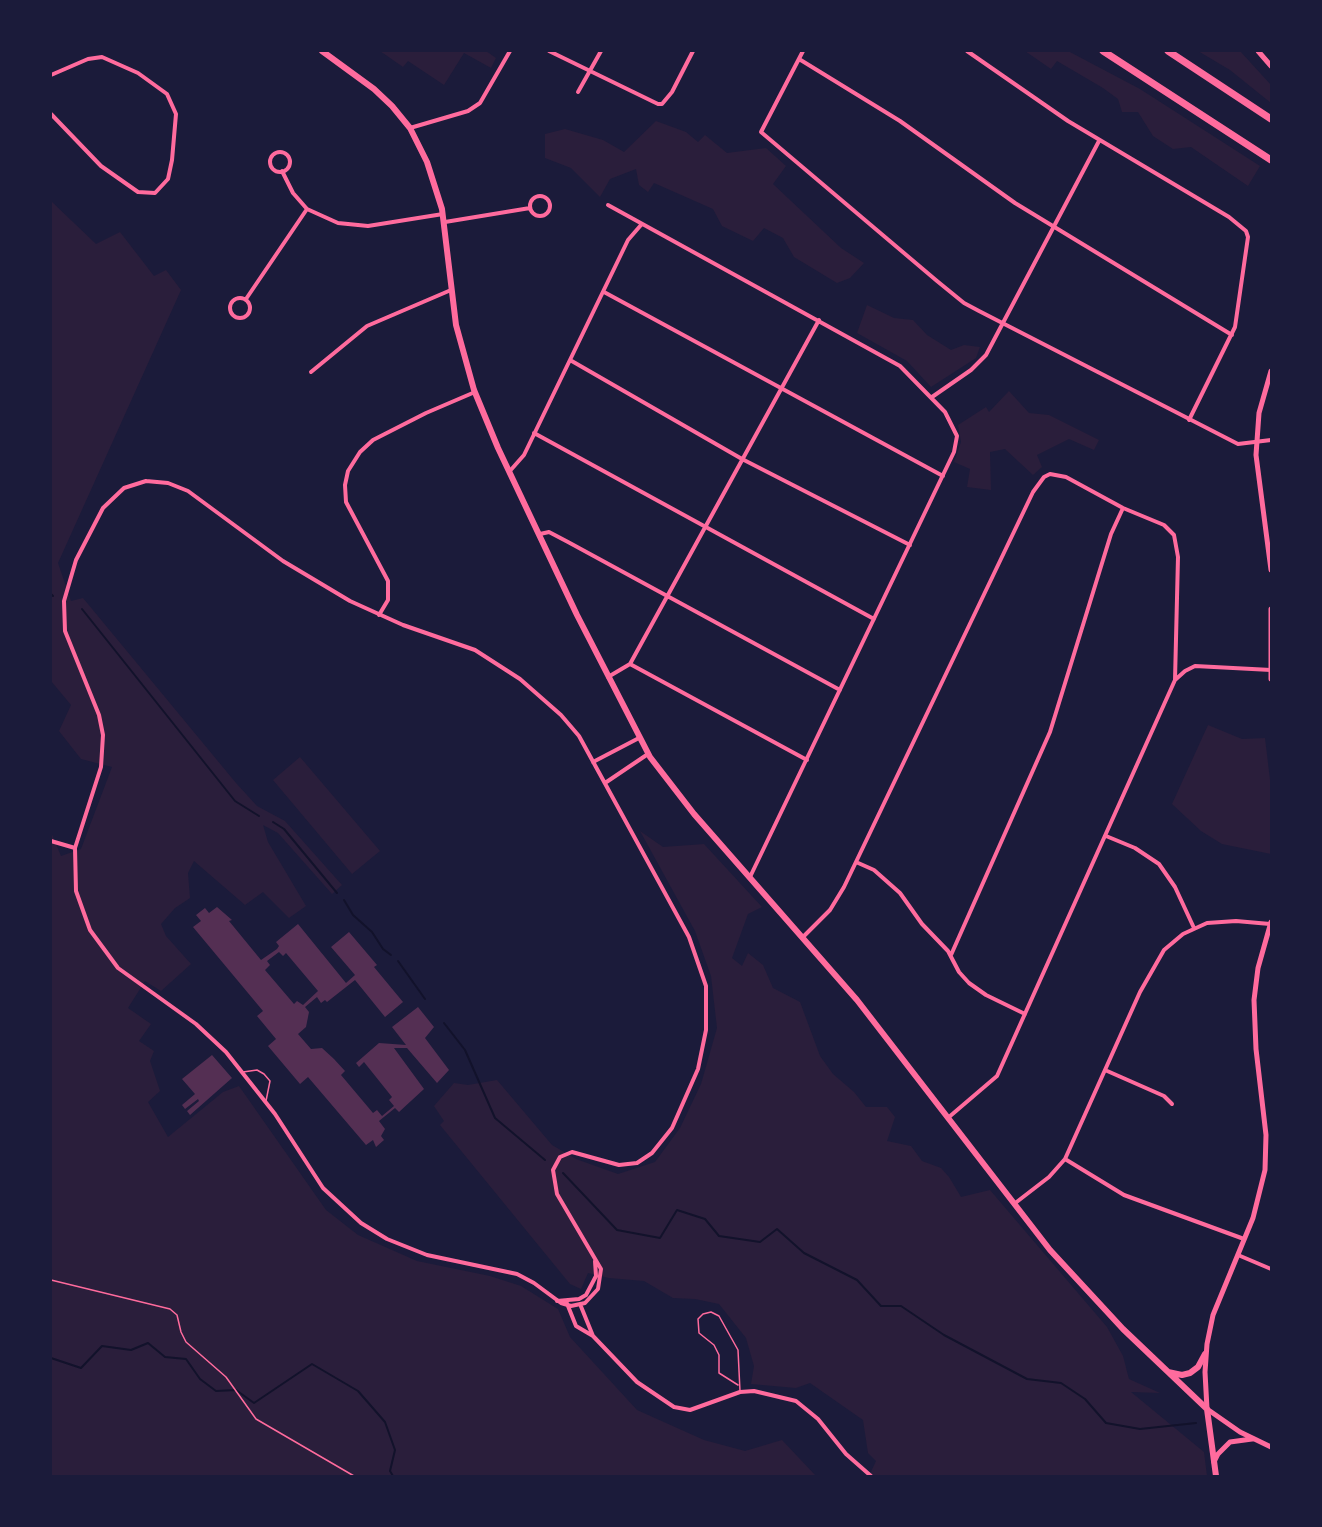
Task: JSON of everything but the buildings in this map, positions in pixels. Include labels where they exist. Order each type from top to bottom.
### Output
[{"type":"highway","points":[[1103,51],[1271,160]]},
{"type":"highway","points":[[1168,51],[1271,119]]},
{"type":"main road","points":[[322,51],[374,89],[410,128],[435,179],[445,222],[459,341],[475,392],[539,535],[648,754],[694,814],[804,936],[1074,1277],[1208,1409],[1253,1439],[1271,1447]]},
{"type":"main road","points":[[1258,51],[1271,66]]},
{"type":"main road","points":[[1271,371],[1261,402],[1256,440],[1257,475],[1271,570]]},
{"type":"main road","points":[[1271,609],[1271,679]]},
{"type":"main road","points":[[1168,1372],[1182,1375],[1190,1372],[1198,1367],[1205,1354],[1216,1307],[1244,1239],[1263,1181],[1268,1118],[1256,1049],[1254,1000],[1258,968],[1271,923]]},
{"type":"main road","points":[[1205,1354],[1208,1409],[1216,1476]]},
{"type":"main road","points":[[1214,1462],[1218,1454],[1230,1443],[1253,1439]]},
{"type":"street","points":[[410,128],[468,111],[480,103],[510,51]]},
{"type":"street","points":[[549,51],[651,103],[662,104],[672,92],[693,51]]},
{"type":"street","points":[[578,92],[601,51]]},
{"type":"street","points":[[803,51],[761,132],[964,303],[1238,444],[1256,440],[1271,440]]},
{"type":"street","points":[[967,51],[1099,141],[1229,217],[1246,230],[1248,237],[1232,335],[1189,420]]},
{"type":"street","points":[[51,75],[88,59],[102,57],[138,74],[167,94],[176,114],[168,179],[155,192],[138,192],[101,166],[51,114]]},
{"type":"street","points":[[799,59],[900,121],[1015,203],[1232,335]]},
{"type":"street","points":[[932,398],[980,362],[1099,141]]},
{"type":"street","points":[[277,152],[284,152],[290,160],[288,167],[282,171],[276,171],[270,165],[271,156],[277,152]]},
{"type":"street","points":[[282,171],[293,193],[307,209],[338,224],[360,227],[443,214]]},
{"type":"street","points":[[538,196],[546,197],[550,204],[548,211],[542,215],[535,214],[530,208],[532,200],[538,196]]},
{"type":"street","points":[[608,205],[900,366],[932,398],[951,422],[957,440],[954,453],[750,877]]},
{"type":"street","points":[[445,222],[530,208]]},
{"type":"street","points":[[246,300],[307,209]]},
{"type":"street","points":[[509,472],[524,455],[632,234],[642,224]]},
{"type":"street","points":[[311,372],[367,326],[452,290]]},
{"type":"street","points":[[604,292],[943,476]]},
{"type":"street","points":[[237,298],[246,300],[249,306],[248,313],[242,317],[235,316],[230,311],[231,302],[237,298]]},
{"type":"street","points":[[608,677],[630,664],[819,320]]},
{"type":"street","points":[[570,360],[742,459],[910,545]]},
{"type":"street","points":[[379,615],[388,600],[388,581],[346,502],[345,485],[348,471],[360,452],[373,440],[426,413],[475,392]]},
{"type":"street","points":[[534,433],[874,619]]},
{"type":"street","points":[[804,936],[834,904],[856,862],[1039,480],[1050,474],[1066,477],[1123,508],[1164,525],[1175,538],[1178,557],[1175,680],[997,1076],[949,1117]]},
{"type":"street","points":[[146,481],[179,487],[300,573],[379,615],[475,650],[504,667],[569,723],[593,762],[696,951],[706,986],[707,1008],[703,1051],[694,1078],[672,1128],[656,1149],[643,1161],[625,1166],[572,1152],[563,1155],[554,1167],[552,1175],[557,1194],[601,1269],[600,1285],[593,1297],[581,1305],[556,1301],[534,1283],[517,1274],[420,1252],[387,1239],[361,1223],[323,1188],[266,1102],[210,1035],[132,980],[102,950],[86,923],[74,878],[75,848],[101,767],[103,742],[99,715],[65,631],[64,601],[71,571],[89,529],[103,508],[118,492],[131,484],[146,481]]},
{"type":"street","points":[[951,955],[1050,732],[1111,534],[1123,508]]},
{"type":"street","points":[[539,535],[549,532],[840,690]]},
{"type":"street","points":[[630,664],[807,760]]},
{"type":"street","points":[[1175,680],[1185,671],[1196,666],[1271,670]]},
{"type":"street","points":[[593,762],[639,738]]},
{"type":"street","points":[[605,783],[648,754]]},
{"type":"street","points":[[1106,836],[1135,848],[1159,864],[1175,887],[1194,928]]},
{"type":"street","points":[[51,841],[75,848]]},
{"type":"street","points":[[856,862],[874,870],[900,893],[951,955],[959,972],[971,985],[1025,1014]]},
{"type":"street","points":[[1014,1204],[1049,1178],[1065,1159],[1152,967],[1169,945],[1194,928],[1217,921],[1271,923]]},
{"type":"street","points":[[1105,1070],[1164,1096],[1172,1104]]},
{"type":"street","points":[[1065,1159],[1114,1191],[1244,1239]]},
{"type":"street","points":[[1237,1255],[1271,1269]]},
{"type":"street","points":[[566,1303],[579,1299],[593,1286],[596,1276],[594,1257]]},
{"type":"street","points":[[579,1299],[593,1336]]},
{"type":"street","points":[[566,1303],[576,1326],[593,1336],[637,1382],[674,1407],[690,1410],[740,1392],[777,1396],[795,1401],[805,1407],[846,1454],[871,1476]]},
{"type":"lane","points":[[242,1072],[257,1070],[270,1081],[266,1102]]},
{"type":"lane","points":[[738,1385],[719,1373],[720,1355],[714,1344],[699,1333],[698,1319],[703,1314],[711,1312],[719,1316],[738,1350],[740,1392]]},
{"type":"path","points":[[51,1280],[170,1309],[177,1315],[186,1342],[226,1377],[256,1419],[354,1476]]},
{"type":"shaded area","points":[[380,51],[486,51],[496,58],[491,68],[464,53],[444,85],[408,61],[403,67]]},
{"type":"shaded area","points":[[1025,51],[1068,51],[1140,89],[1260,166],[1248,186],[1191,147],[1173,149],[1153,136],[1138,112],[1122,112],[1118,99],[1103,88],[1057,61],[1051,69]]},
{"type":"shaded area","points":[[1198,51],[1240,51],[1271,85],[1271,103],[1230,70]]},
{"type":"shaded area","points":[[656,121],[686,132],[698,142],[705,135],[727,153],[766,148],[786,166],[773,184],[841,248],[864,263],[850,278],[837,283],[794,257],[783,238],[764,228],[753,241],[722,226],[713,209],[654,183],[648,192],[639,185],[636,169],[610,179],[600,197],[571,168],[545,158],[545,134],[565,129],[603,140],[624,152]]},
{"type":"shaded area","points":[[51,201],[96,244],[120,232],[154,276],[166,270],[181,290],[58,563],[71,601],[83,598],[236,783],[257,806],[285,821],[342,885],[332,894],[278,833],[263,825],[268,842],[306,906],[289,918],[263,892],[245,905],[194,861],[188,873],[190,898],[175,908],[161,924],[166,936],[191,964],[161,991],[145,981],[128,1008],[151,1024],[139,1041],[154,1051],[150,1061],[160,1091],[148,1102],[168,1137],[223,1092],[239,1086],[326,1210],[358,1235],[417,1261],[490,1276],[521,1286],[558,1309],[570,1337],[637,1410],[704,1440],[745,1451],[782,1440],[816,1476],[51,1476],[51,832],[61,856],[81,849],[112,767],[81,759],[59,731],[71,705],[51,681]]},
{"type":"shaded area","points":[[867,305],[894,318],[913,320],[927,335],[951,350],[964,345],[980,347],[976,358],[931,387],[907,361],[857,333]]},
{"type":"shaded area","points":[[1009,391],[1029,413],[1049,415],[1099,440],[1094,450],[1069,439],[1037,455],[1042,467],[1033,475],[1005,449],[990,452],[991,490],[967,487],[970,469],[954,462],[961,442],[958,425],[986,407],[989,412]]},
{"type":"shaded area","points":[[1208,725],[1242,739],[1265,738],[1271,788],[1271,854],[1222,844],[1201,831],[1172,804]]},
{"type":"shaded area","points":[[300,757],[380,851],[352,874],[273,780]]},
{"type":"shaded area","points":[[640,831],[663,847],[704,844],[762,907],[748,914],[732,958],[742,966],[748,953],[763,965],[773,988],[800,1002],[820,1056],[833,1074],[854,1092],[866,1107],[887,1107],[895,1117],[887,1141],[911,1146],[922,1161],[941,1168],[961,1197],[990,1190],[1107,1327],[1123,1356],[1129,1379],[1160,1393],[1131,1392],[1204,1452],[1207,1476],[869,1476],[876,1461],[868,1453],[863,1420],[810,1383],[796,1388],[751,1384],[754,1366],[746,1338],[719,1304],[695,1299],[673,1298],[644,1281],[609,1278],[588,1273],[581,1289],[570,1284],[440,1125],[444,1121],[434,1106],[454,1083],[468,1085],[497,1080],[552,1145],[576,1159],[618,1174],[655,1162],[680,1128],[701,1084],[717,1028],[711,976],[695,931]]},
{"type":"waterway","points":[[82,609],[235,801],[259,816]]},
{"type":"waterway","points":[[273,822],[284,829],[337,893]]},
{"type":"waterway","points":[[344,900],[353,915],[372,932],[383,949],[391,955]]},
{"type":"waterway","points":[[398,961],[425,999]]},
{"type":"waterway","points":[[444,1023],[465,1050],[495,1118],[545,1160]]},
{"type":"waterway","points":[[563,1173],[617,1230],[660,1238],[677,1210],[705,1219],[719,1236],[760,1242],[777,1229],[804,1253],[857,1280],[881,1306],[901,1306],[944,1335],[1027,1379],[1061,1383],[1085,1399],[1106,1423],[1140,1429],[1196,1423]]},
{"type":"waterway","points":[[51,1358],[81,1368],[102,1346],[131,1350],[148,1343],[165,1357],[186,1359],[200,1379],[216,1391],[236,1390],[254,1403],[312,1364],[358,1391],[385,1422],[395,1450],[390,1471],[393,1476]]}]
